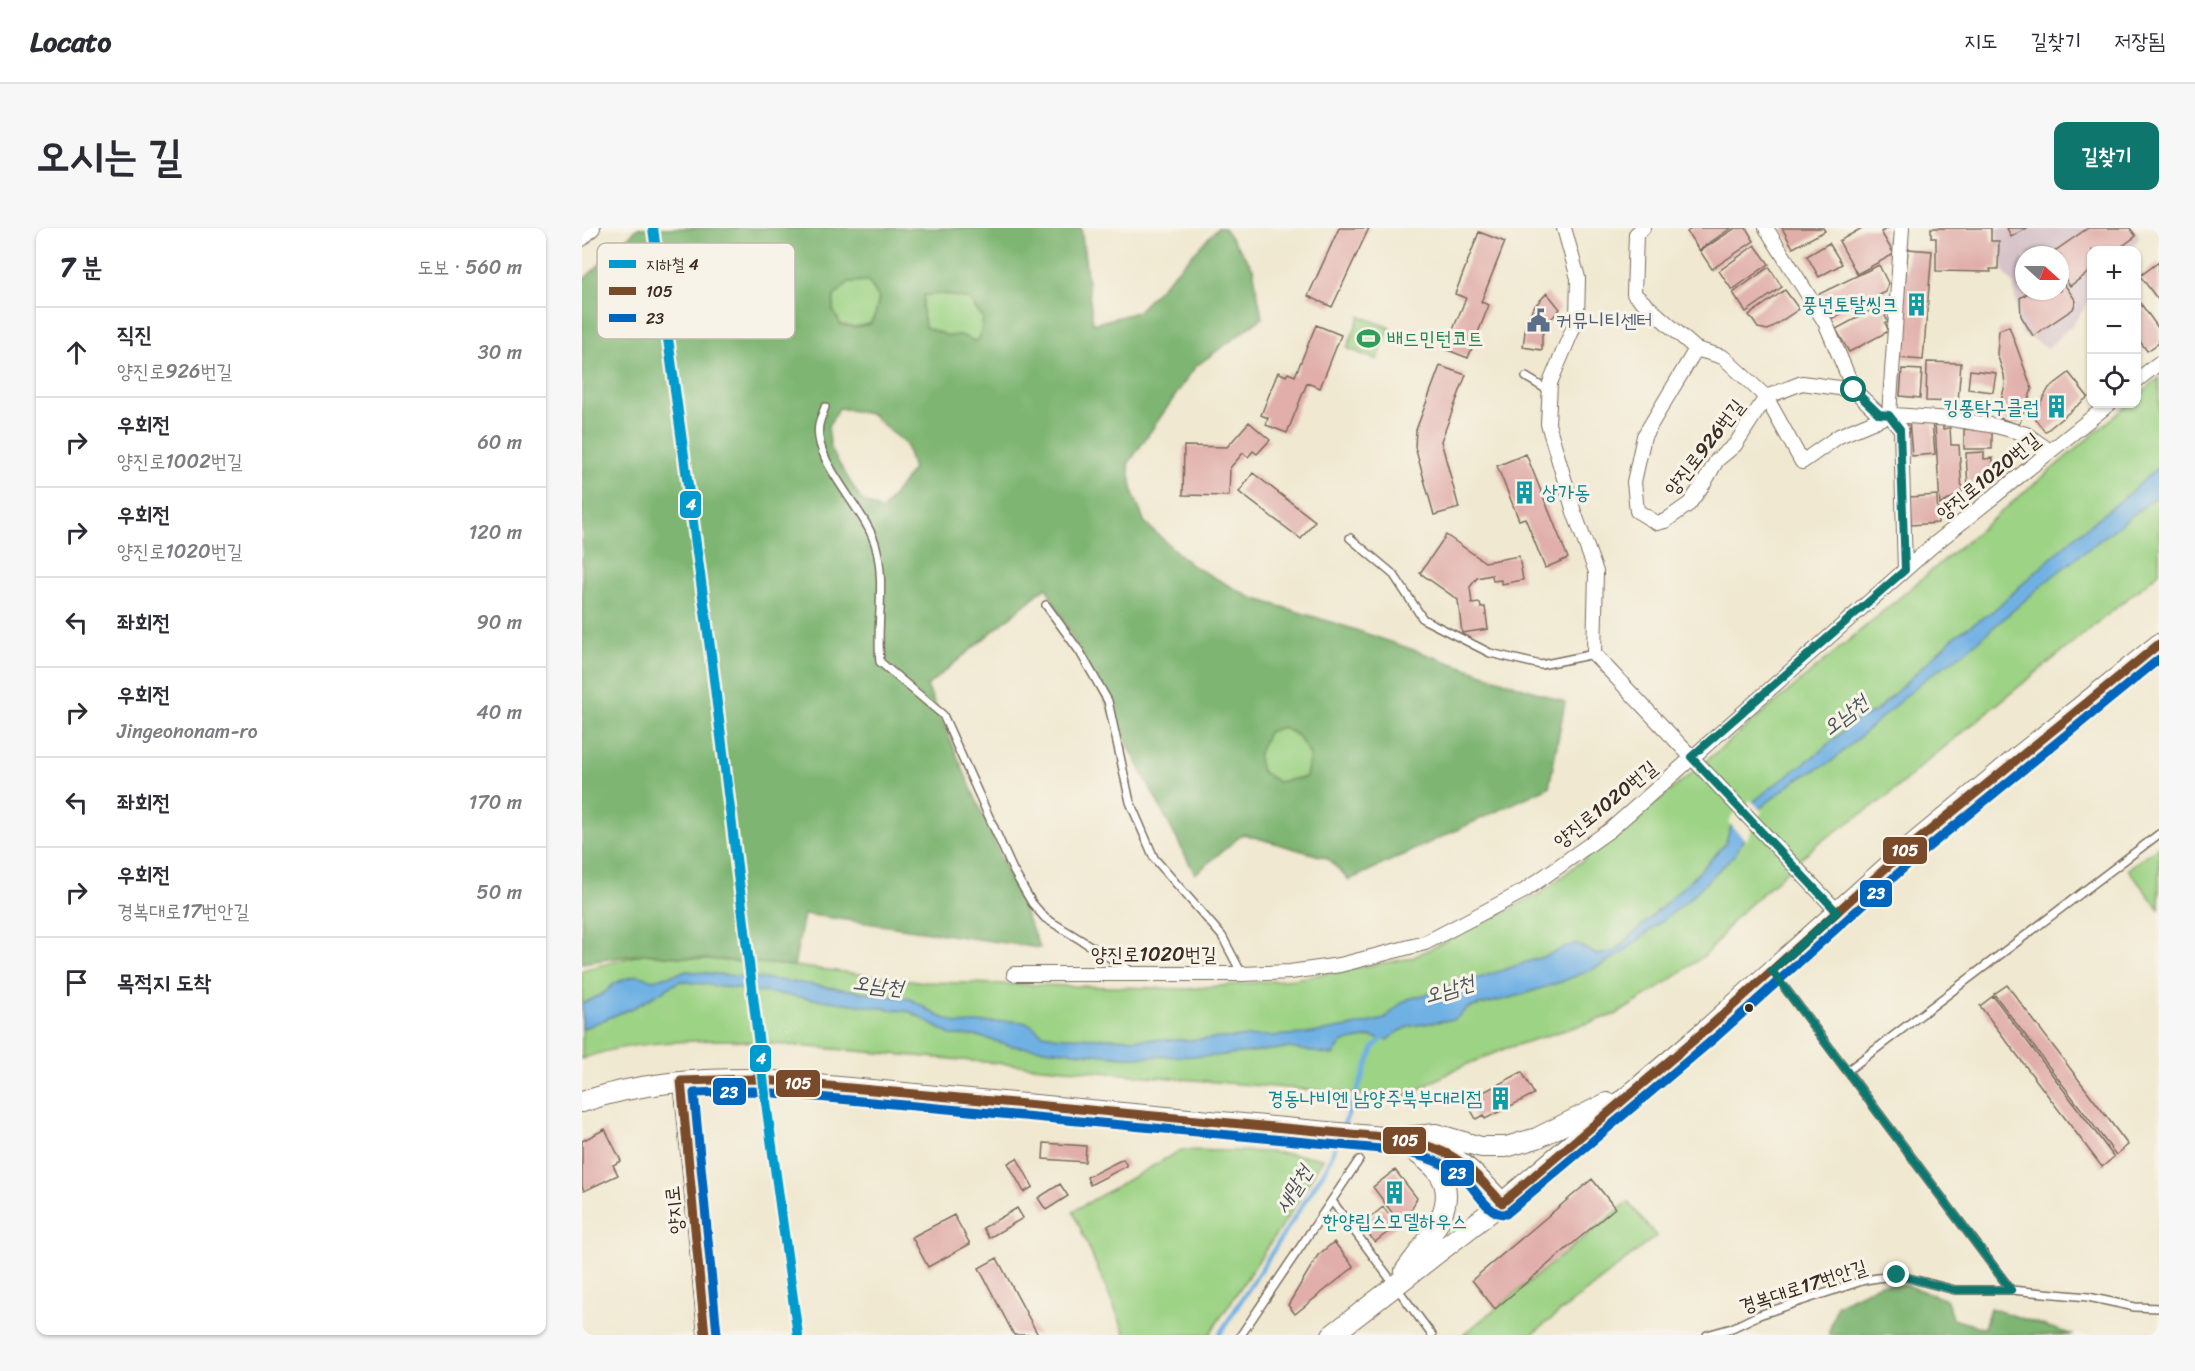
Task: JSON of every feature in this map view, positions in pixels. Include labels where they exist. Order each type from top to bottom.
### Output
[{"type":"street","points":[[582,239],[593,228]]},
{"type":"street","points":[[1564,228],[1578,278],[1576,319],[1550,383],[1548,424],[1574,512],[1596,572],[1594,654],[1837,912]]},
{"type":"street","name":"양진로926번길","points":[[1643,228],[1636,234],[1634,294],[1696,349],[1724,357],[1766,397]]},
{"type":"street","points":[[1766,228],[1825,322],[1854,390],[1879,414],[1951,419],[1996,426],[2026,434],[2050,451]]},
{"type":"street","points":[[1902,228],[1889,415],[1900,429],[1905,570]]},
{"type":"street","name":"양진로926번길","points":[[1696,349],[1644,436],[1634,482],[1637,511],[1657,523],[1665,522],[1689,504],[1717,460],[1735,445],[1766,397],[1802,383],[1854,390]]},
{"type":"street","points":[[2141,377],[2159,363]]},
{"type":"street","points":[[1766,397],[1802,462],[1839,436],[1889,415]]},
{"type":"street","name":"양진로1020번길","points":[[1014,974],[1290,972],[1340,965],[1425,943],[1524,891],[1610,830],[1694,760],[1905,570],[2104,408]]},
{"type":"street","points":[[1332,1335],[1502,1203],[1639,1087],[1837,912],[2019,756],[2159,644]]},
{"type":"street","points":[[582,1102],[605,1094],[681,1081],[753,1079],[1394,1138],[1412,1140],[1453,1157],[1469,1167],[1502,1203]]},
{"type":"street","name":"양지로","points":[[681,1081],[705,1335]]},
{"type":"street","points":[[1394,1138],[1436,1134],[1481,1147],[1506,1147],[1537,1138],[1639,1087]]},
{"type":"street","points":[[1394,1138],[1438,1171],[1445,1186],[1446,1195],[1442,1214],[1433,1231],[1395,1285]]},
{"type":"lane","points":[[1526,377],[1550,391]]},
{"type":"lane","points":[[825,408],[818,425],[820,445],[828,463],[867,524],[877,548],[880,662],[943,715],[1013,870],[1032,903],[1045,918],[1136,973]]},
{"type":"lane","points":[[1350,538],[1394,575],[1423,619],[1490,653],[1541,665],[1594,654]]},
{"type":"lane","points":[[1046,604],[1080,652],[1108,701],[1130,802],[1154,858],[1222,936],[1242,974]]},
{"type":"lane","points":[[1847,1071],[2159,834]]},
{"type":"lane","points":[[1772,971],[2011,1290]]},
{"type":"lane","points":[[1241,1335],[1359,1160]]},
{"type":"lane","points":[[1332,1201],[1432,1335]]},
{"type":"lane","name":"경복대로17번안길","points":[[1707,1335],[1865,1280],[1897,1275],[1955,1290],[2011,1290],[2088,1297],[2135,1307],[2159,1308]]},
{"type":"shaded area","points":[[1996,228],[2134,228],[2140,237],[2133,246],[2087,246],[2087,305],[2073,324],[2048,348],[2021,333],[2016,300],[2069,300],[2069,246],[2015,246],[2015,296],[2013,284],[2004,272]]},
{"type":"green space","points":[[638,228],[1081,228],[1093,324],[1137,312],[1218,228],[1224,228],[1253,268],[1262,318],[1195,367],[1128,464],[1133,493],[1145,523],[1191,565],[1250,597],[1347,627],[1565,702],[1549,787],[1349,880],[1327,858],[1243,834],[1195,874],[1046,587],[927,686],[1040,948],[804,914],[794,966],[643,954],[582,963],[582,281],[597,267],[597,339],[795,339],[795,243],[622,243]],"holes":[[[868,281],[879,298],[870,324],[855,327],[841,325],[833,310],[834,296],[849,282]],[[943,294],[968,299],[983,318],[980,337],[976,342],[961,335],[948,336],[925,327],[922,307],[924,295]],[[839,408],[871,414],[906,445],[913,469],[882,511],[861,500],[831,450],[828,427]],[[1282,727],[1298,736],[1310,755],[1306,777],[1278,782],[1261,771],[1258,755],[1268,732]]]},
{"type":"green space","points":[[868,281],[879,298],[870,324],[855,327],[841,325],[833,310],[834,296],[849,282]]},
{"type":"green space","points":[[943,294],[968,299],[983,318],[980,337],[976,342],[961,335],[948,336],[925,327],[922,307],[924,295]]},
{"type":"green space","name":"배드민턴코트","points":[[1360,316],[1390,328],[1377,360],[1347,348]]},
{"type":"green space","points":[[2159,378],[2159,573],[1921,766],[1888,796],[1817,844],[1734,919],[1705,955],[1662,986],[1617,1014],[1504,1049],[1456,1069],[1403,1098],[729,1040],[635,1046],[598,1053],[582,1059],[582,970],[643,954],[794,966],[925,982],[1187,989],[1295,979],[1412,958],[1541,893],[1668,793],[2124,408],[2141,408],[2141,394]]},
{"type":"green space","points":[[1282,727],[1298,736],[1310,755],[1306,777],[1277,782],[1261,771],[1258,755],[1268,732]]},
{"type":"green space","points":[[2159,846],[2159,909],[2128,869]]},
{"type":"green space","points":[[1181,1150],[1270,1152],[1323,1158],[1291,1212],[1209,1335],[1126,1335],[1073,1211]]},
{"type":"green space","points":[[1628,1202],[1656,1236],[1531,1335],[1463,1335]]},
{"type":"green space","points":[[1880,1284],[1906,1285],[1947,1300],[1952,1319],[1984,1328],[1990,1308],[2073,1335],[1828,1335],[1837,1305]]},
{"type":"water","name":"오남천","points":[[2159,466],[2159,495],[2053,576],[1965,652],[1925,679],[1831,762],[1796,780],[1759,809],[1736,853],[1686,902],[1622,953],[1600,966],[1561,982],[1468,1008],[1455,1019],[1411,1026],[1388,1040],[1371,1037],[1343,1042],[1333,1055],[1289,1048],[1214,1056],[1126,1057],[1012,1046],[977,1036],[950,1035],[911,1012],[680,981],[635,1007],[582,1029],[582,1004],[604,993],[615,983],[637,975],[653,980],[687,971],[786,981],[911,999],[937,1015],[958,1024],[1010,1021],[1028,1023],[1043,1034],[1060,1037],[1185,1040],[1306,1034],[1385,1019],[1408,999],[1446,989],[1548,955],[1575,943],[1597,955],[1615,951],[1699,872],[1725,844],[1734,818],[1818,753],[1857,719],[1875,712],[1956,635],[1993,611],[2072,539],[2131,492]]},
{"type":"pier","points":[[1751,800],[1762,811],[1746,841],[1729,823],[1732,815]]},
{"type":"building","points":[[1339,228],[1369,228],[1332,307],[1308,296]]},
{"type":"building","points":[[1693,228],[1731,228],[1699,250],[1687,232]]},
{"type":"building","points":[[1735,228],[1746,228],[1754,241],[1712,269],[1700,251]]},
{"type":"building","points":[[1782,228],[1823,228],[1825,231],[1793,248]]},
{"type":"building","points":[[1862,228],[1888,228],[1881,232],[1894,254],[1857,274],[1839,241]]},
{"type":"building","points":[[1931,228],[1991,228],[1991,241],[1999,241],[1998,269],[1990,269],[1991,272],[1936,271],[1936,238],[1931,238]]},
{"type":"building","points":[[2007,228],[2027,228],[2011,237]]},
{"type":"building","points":[[2088,228],[2130,228],[2136,236],[2122,246],[2087,246],[2087,274],[2070,286],[2069,246],[2062,246]]},
{"type":"building","points":[[1479,232],[1505,242],[1481,302],[1489,305],[1468,358],[1445,349],[1466,298],[1455,294]]},
{"type":"building","points":[[1829,243],[1842,264],[1819,277],[1807,256]]},
{"type":"building","points":[[1755,245],[1769,264],[1732,290],[1719,271]]},
{"type":"building","name":"풍년토탈씽크","points":[[1908,249],[1932,251],[1923,360],[1899,358]]},
{"type":"building","points":[[2159,262],[2159,301],[2141,277]]},
{"type":"building","points":[[1879,265],[1888,283],[1886,292],[1831,319],[1819,294]]},
{"type":"building","points":[[1769,267],[1782,287],[1746,312],[1733,293]]},
{"type":"building","points":[[1785,290],[1799,309],[1768,330],[1758,328],[1749,315]]},
{"type":"building","points":[[2069,291],[2076,301],[2073,309],[2033,336],[2021,316],[2020,300],[2069,300]]},
{"type":"building","name":"커뮤니티센터","points":[[1547,293],[1560,309],[1547,324],[1542,335],[1542,350],[1523,347],[1526,323],[1533,308]]},
{"type":"building","points":[[1883,304],[1888,314],[1885,316],[1888,322],[1885,323],[1889,331],[1849,352],[1836,329]]},
{"type":"building","points":[[2141,304],[2159,329],[2159,343],[2147,351],[2141,343]]},
{"type":"building","points":[[1316,325],[1341,335],[1320,388],[1307,383],[1287,433],[1266,425],[1268,418],[1261,415],[1278,372],[1286,376],[1288,373],[1295,376]]},
{"type":"building","points":[[2009,326],[2032,389],[2019,425],[1997,417],[2005,385],[1997,354],[1999,330]]},
{"type":"building","points":[[1927,362],[1961,363],[1958,402],[1926,401]]},
{"type":"building","points":[[1440,366],[1466,375],[1441,441],[1459,508],[1434,515],[1415,447],[1416,430]]},
{"type":"building","points":[[1902,369],[1922,370],[1920,398],[1900,396]]},
{"type":"building","points":[[1970,370],[1996,373],[1993,392],[1968,389]]},
{"type":"building","name":"킹퐁탁구클럽","points":[[2069,373],[2087,398],[2045,432],[2033,416],[2049,388]]},
{"type":"building","points":[[1909,420],[1932,420],[1935,454],[1912,456]]},
{"type":"building","points":[[1249,422],[1270,440],[1257,454],[1253,451],[1248,457],[1243,453],[1230,468],[1229,496],[1183,495],[1184,446],[1227,447]]},
{"type":"building","points":[[1943,424],[1943,429],[1950,428],[1951,445],[1959,445],[1962,492],[1940,505],[1935,425]]},
{"type":"building","points":[[1964,429],[1992,430],[1992,449],[1964,449]]},
{"type":"building","points":[[1984,452],[1984,459],[1993,458],[1993,465],[1968,489],[1966,453]]},
{"type":"building","name":"상가동","points":[[1526,454],[1568,558],[1545,568],[1525,518],[1519,520],[1497,466]]},
{"type":"building","points":[[1253,473],[1315,521],[1301,539],[1239,492]]},
{"type":"building","points":[[1937,495],[1938,523],[1911,525],[1910,497]]},
{"type":"building","points":[[1446,535],[1485,562],[1519,556],[1523,580],[1501,584],[1501,580],[1493,581],[1492,575],[1477,578],[1470,587],[1472,604],[1480,603],[1481,608],[1485,607],[1488,629],[1462,633],[1458,600],[1420,573]]},
{"type":"building","points":[[2007,985],[2128,1145],[2116,1155],[1994,994]]},
{"type":"building","points":[[1993,996],[2114,1157],[2102,1167],[1980,1006]]},
{"type":"building","name":"경동나비엔 남양주북부대리점","points":[[1522,1072],[1534,1094],[1485,1119],[1483,1115],[1476,1119],[1466,1101]]},
{"type":"building","points":[[605,1129],[621,1161],[613,1165],[618,1175],[584,1191],[582,1141]]},
{"type":"building","points":[[1044,1143],[1086,1146],[1085,1162],[1043,1159]]},
{"type":"building","points":[[1017,1158],[1033,1187],[1024,1192],[1008,1163]]},
{"type":"building","points":[[1123,1159],[1127,1166],[1090,1185],[1087,1177]]},
{"type":"building","name":"한양립스모델하우스","points":[[1395,1170],[1417,1198],[1410,1213],[1399,1222],[1373,1187]]},
{"type":"building","points":[[1592,1179],[1615,1208],[1495,1309],[1472,1280]]},
{"type":"building","points":[[1060,1184],[1068,1196],[1046,1210],[1038,1198]]},
{"type":"building","points":[[1383,1207],[1397,1225],[1375,1242],[1361,1225]]},
{"type":"building","points":[[1017,1208],[1023,1218],[989,1238],[983,1228]]},
{"type":"building","points":[[954,1215],[970,1244],[928,1267],[912,1237]]},
{"type":"building","points":[[1334,1242],[1354,1267],[1295,1314],[1288,1305],[1318,1255]]},
{"type":"building","points":[[997,1258],[1038,1335],[1014,1335],[979,1268]]},
{"type":"waterway","name":"새말천","points":[[1343,1127],[1374,1047],[1386,1035]]},
{"type":"waterway","name":"새말천","points":[[1219,1335],[1328,1165],[1339,1137]]},
{"type":"metro line","name":"4","points":[[653,228],[655,243]]},
{"type":"metro line","name":"4","points":[[668,339],[798,1335]]},
{"type":"transit line","name":"105","points":[[705,1335],[681,1081],[753,1079],[1394,1138],[1430,1146],[1456,1158],[1478,1177],[1502,1203],[1708,1028],[1907,849],[2159,644]]},
{"type":"transit line","name":"23","points":[[717,1334],[694,1093],[753,1091],[1392,1150],[1421,1156],[1449,1167],[1465,1179],[1488,1207],[1500,1214],[1506,1214],[1716,1037],[1915,858],[2159,659]]},
{"type":"place","name":"풍년토탈씽크","points":[[1916,304]]},
{"type":"place","name":"커뮤니티센터","points":[[1538,320]]},
{"type":"place","name":"배드민턴코트","points":[[1369,338]]},
{"type":"place","name":"킹퐁탁구클럽","points":[[2057,407]]},
{"type":"place","name":"상가동","points":[[1524,492]]},
{"type":"place","name":"경동나비엔 남양주북부대리점","points":[[1500,1098]]},
{"type":"place","name":"한양립스모델하우스","points":[[1395,1193]]},
{"type":"route","points":[[1854,390],[1879,414],[1889,415],[1900,429],[1905,570],[1691,757],[1837,912],[1772,971],[2011,1290],[1955,1290],[1897,1275]]}]
